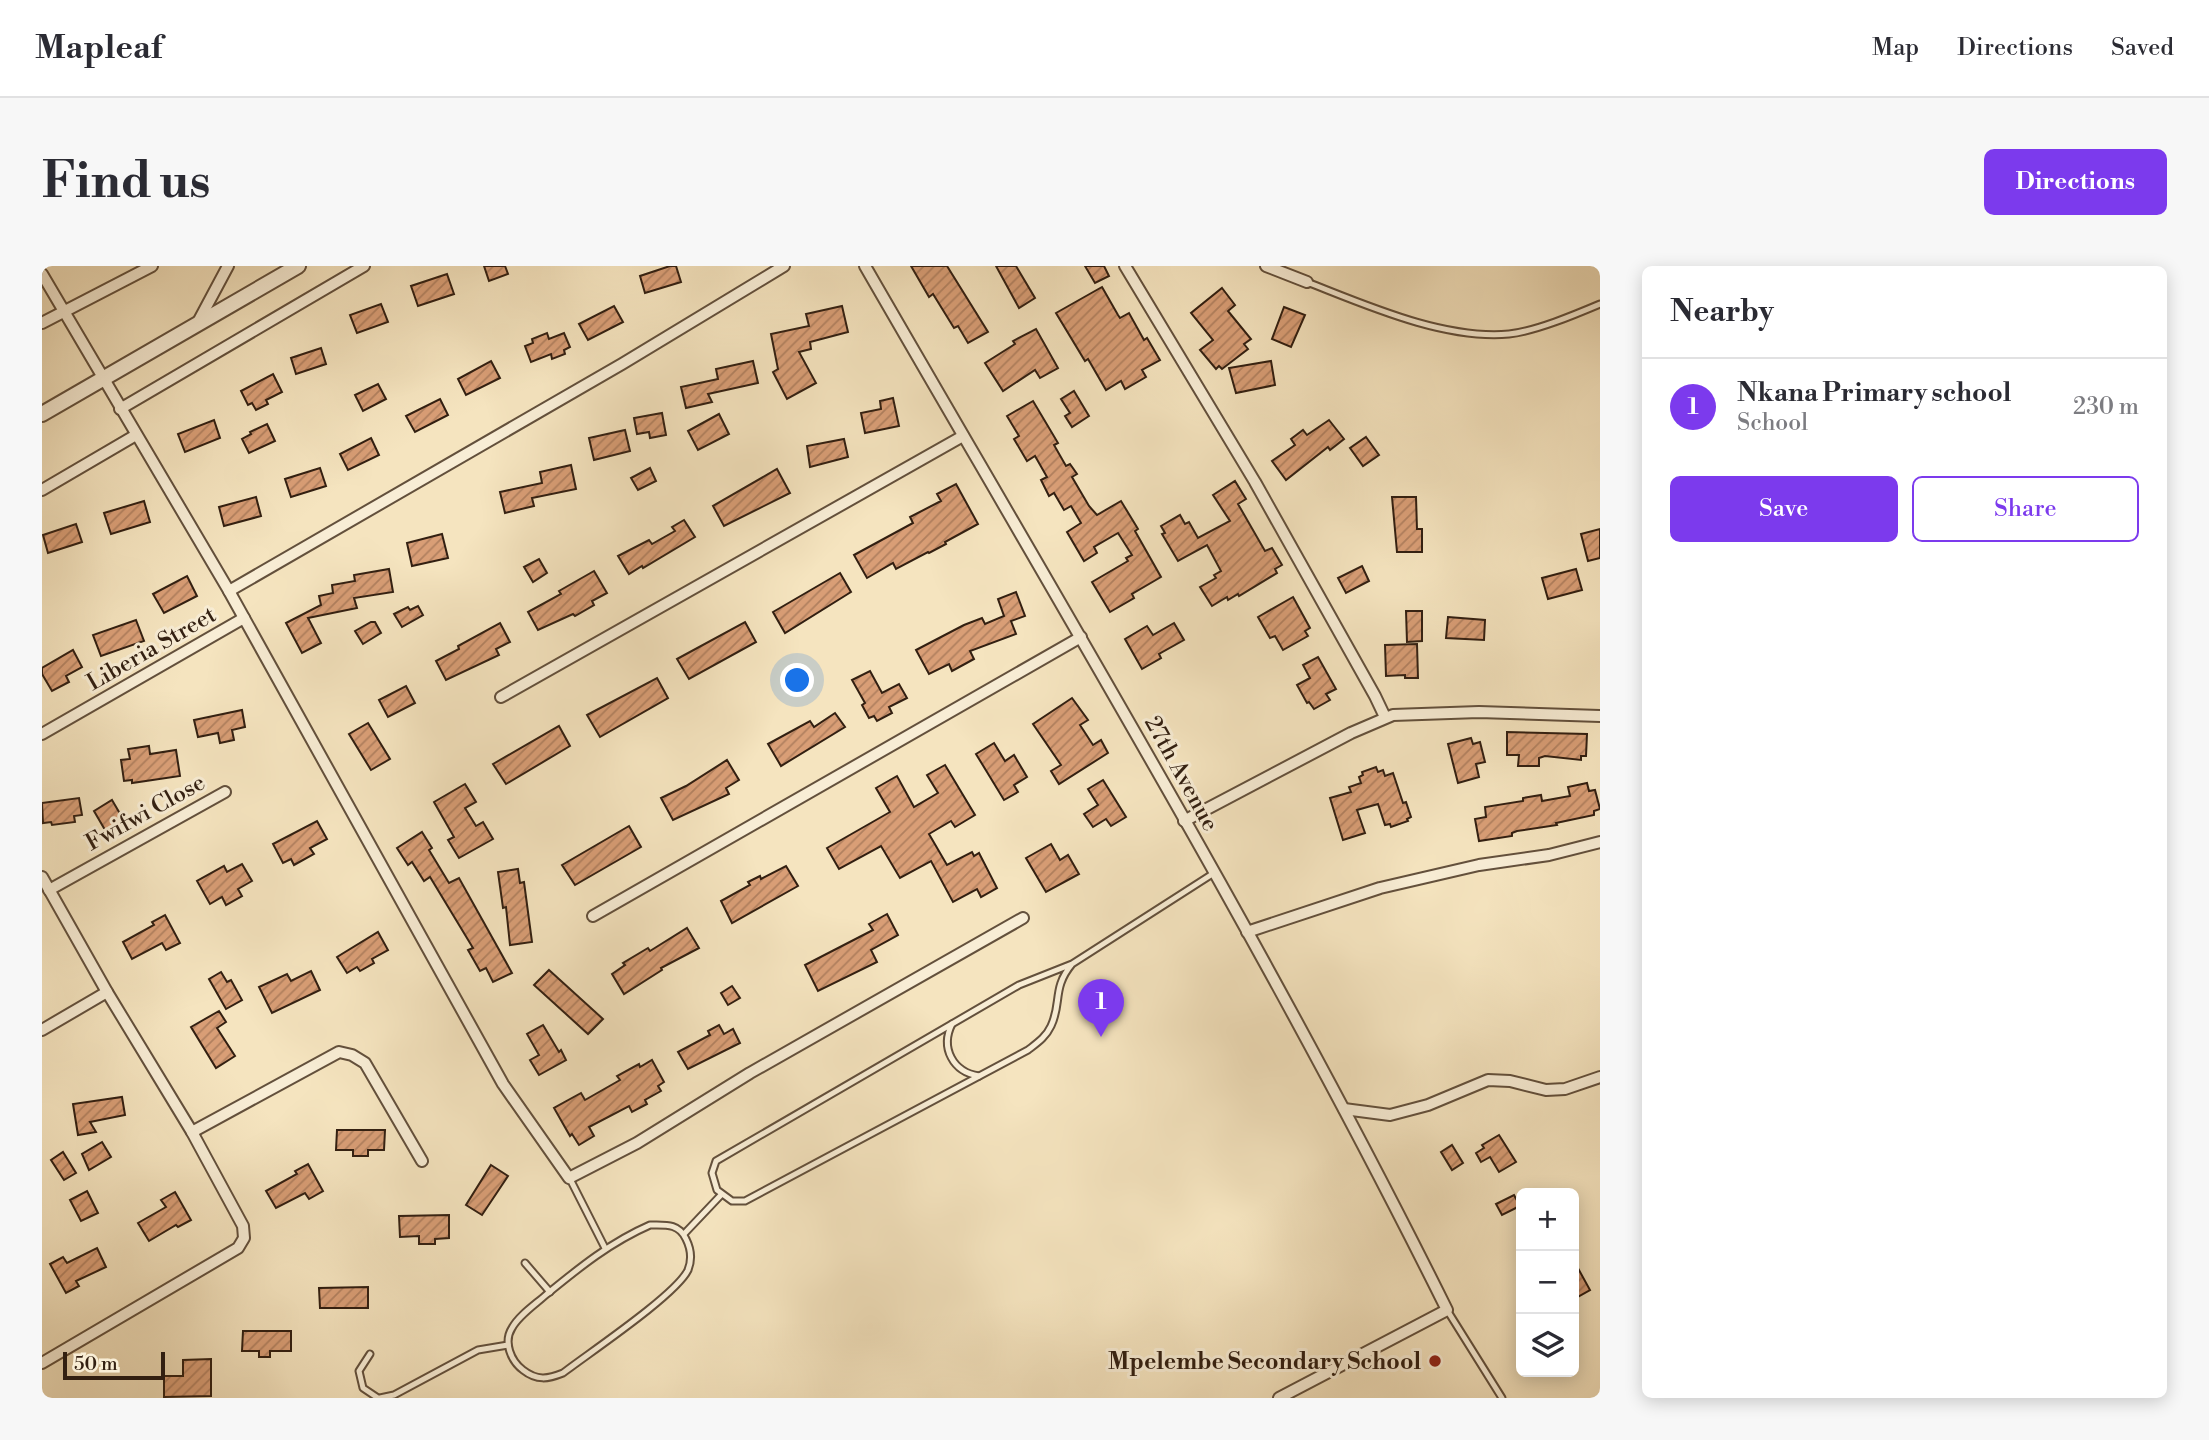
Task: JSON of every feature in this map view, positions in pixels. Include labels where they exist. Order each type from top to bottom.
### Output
[{"type":"street","points":[[42,323],[152,266]]},
{"type":"street","points":[[197,324],[228,266]]},
{"type":"street","points":[[42,414],[298,266]]},
{"type":"street","points":[[121,409],[364,266]]},
{"type":"street","points":[[229,591],[622,364],[784,266]]},
{"type":"street","name":"27th Avenue","points":[[865,266],[1081,637],[1247,932],[1344,1109],[1447,1310]]},
{"type":"street","points":[[1125,266],[1255,482],[1385,717]]},
{"type":"street","points":[[1266,266],[1307,282]]},
{"type":"street","points":[[42,274],[229,591],[503,1084],[569,1178],[636,1143],[761,1066],[1023,918]]},
{"type":"street","points":[[42,490],[136,435]]},
{"type":"street","points":[[502,696],[962,436]]},
{"type":"street","name":"Liberia Street","points":[[42,734],[244,618]]},
{"type":"street","points":[[593,916],[1081,637]]},
{"type":"street","points":[[1184,821],[1385,717],[1408,713],[1479,712],[1600,716]]},
{"type":"street","name":"Fwifwi Close","points":[[49,890],[225,792]]},
{"type":"street","points":[[1247,932],[1380,888],[1479,865],[1549,855],[1600,842]]},
{"type":"street","points":[[42,877],[107,992],[192,1132],[243,1226],[244,1238],[238,1248],[42,1363]]},
{"type":"street","points":[[42,1030],[107,992]]},
{"type":"street","points":[[192,1132],[339,1052],[352,1055],[365,1063],[422,1161]]},
{"type":"street","points":[[1344,1109],[1390,1115],[1428,1105],[1488,1080],[1510,1081],[1546,1090],[1566,1088],[1600,1077]]},
{"type":"street","points":[[1279,1398],[1447,1310]]},
{"type":"lane","points":[[1307,282],[1404,319],[1469,332],[1509,334],[1568,317],[1600,304]]},
{"type":"lane","points":[[1072,964],[1058,987],[1052,1024],[1043,1038],[1028,1050],[745,1201],[732,1201],[721,1195],[712,1179],[716,1161],[1019,985],[1072,964],[1214,873]]},
{"type":"lane","points":[[953,1024],[947,1036],[950,1057],[959,1068],[979,1076]]},
{"type":"lane","points":[[569,1178],[605,1248]]},
{"type":"lane","points":[[684,1234],[721,1195]]},
{"type":"lane","points":[[650,1225],[671,1225],[684,1234],[691,1250],[688,1270],[671,1291],[563,1373],[546,1380],[529,1375],[516,1364],[508,1345],[511,1328],[550,1292],[605,1248],[650,1225]]},
{"type":"lane","points":[[525,1263],[550,1292]]},
{"type":"lane","points":[[1447,1310],[1502,1398]]},
{"type":"lane","points":[[370,1354],[359,1371],[363,1388],[379,1398],[394,1395],[478,1350],[508,1345]]},
{"type":"building","points":[[484,266],[505,266],[508,274],[489,281]]},
{"type":"building","points":[[676,266],[681,282],[645,293],[640,276]]},
{"type":"building","points":[[911,266],[947,266],[988,332],[968,343],[958,326],[954,328],[933,294],[929,297]]},
{"type":"building","points":[[996,266],[1016,266],[1035,298],[1019,308]]},
{"type":"building","points":[[1085,266],[1104,266],[1109,276],[1095,283]]},
{"type":"building","points":[[447,274],[454,294],[418,306],[411,286]]},
{"type":"building","points":[[1102,287],[1120,318],[1129,313],[1144,340],[1147,338],[1160,360],[1142,370],[1146,377],[1125,389],[1121,381],[1106,390],[1056,313]]},
{"type":"building","points":[[1222,288],[1235,305],[1228,311],[1251,339],[1244,344],[1248,349],[1222,369],[1219,366],[1216,369],[1200,350],[1213,340],[1191,313]]},
{"type":"building","points":[[381,304],[388,322],[357,333],[350,315]]},
{"type":"building","points":[[614,306],[623,322],[588,340],[579,324]]},
{"type":"building","points":[[842,306],[848,332],[810,342],[811,349],[799,352],[816,383],[787,399],[773,372],[778,369],[771,334],[809,326],[806,314]]},
{"type":"building","points":[[1284,307],[1305,315],[1291,347],[1272,339]]},
{"type":"building","points":[[1036,329],[1058,368],[1040,378],[1035,370],[1003,391],[985,363],[1015,344],[1013,341]]},
{"type":"building","points":[[547,333],[549,339],[564,333],[570,347],[564,350],[565,354],[552,359],[551,354],[531,362],[525,346],[533,343],[532,339]]},
{"type":"building","points":[[321,348],[326,364],[296,374],[291,358]]},
{"type":"building","points":[[491,361],[500,378],[466,395],[458,379]]},
{"type":"building","points":[[753,361],[758,383],[708,394],[712,402],[686,408],[681,387],[718,379],[716,369]]},
{"type":"building","points":[[1271,361],[1275,385],[1236,393],[1229,368]]},
{"type":"building","points":[[273,374],[282,392],[266,400],[268,404],[256,410],[252,403],[248,405],[241,391]]},
{"type":"building","points":[[378,384],[386,399],[363,411],[355,395]]},
{"type":"building","points":[[1074,391],[1089,416],[1072,427],[1065,416],[1070,413],[1061,399]]},
{"type":"building","points":[[893,398],[899,426],[865,433],[861,413],[881,409],[880,401]]},
{"type":"building","points":[[440,399],[448,415],[415,432],[406,416]]},
{"type":"building","points":[[1033,401],[1058,443],[1054,445],[1066,466],[1070,464],[1077,474],[1072,477],[1089,506],[1097,515],[1121,501],[1161,577],[1132,594],[1134,598],[1110,612],[1092,582],[1128,561],[1126,558],[1132,555],[1118,533],[1094,547],[1097,553],[1084,561],[1067,532],[1081,523],[1071,506],[1064,510],[1054,493],[1049,496],[1041,480],[1047,477],[1035,456],[1027,461],[1014,439],[1019,436],[1007,416]]},
{"type":"building","points":[[662,413],[666,435],[650,438],[649,432],[637,434],[634,418]]},
{"type":"building","points":[[719,414],[729,434],[698,450],[688,431]]},
{"type":"building","points":[[214,420],[220,438],[185,452],[178,434]]},
{"type":"building","points":[[1329,420],[1344,439],[1330,450],[1328,447],[1286,480],[1272,461],[1295,445],[1291,439],[1303,430],[1307,435]]},
{"type":"building","points":[[267,424],[275,441],[249,453],[242,439]]},
{"type":"building","points":[[625,430],[630,451],[594,460],[589,438]]},
{"type":"building","points":[[1366,437],[1379,455],[1363,466],[1350,448]]},
{"type":"building","points":[[371,438],[379,455],[348,470],[340,454]]},
{"type":"building","points":[[844,439],[848,457],[810,467],[807,446]]},
{"type":"building","points":[[571,465],[576,489],[532,498],[534,506],[505,513],[500,492],[542,483],[540,472]]},
{"type":"building","points":[[320,468],[326,486],[291,497],[285,479]]},
{"type":"building","points":[[650,468],[656,481],[638,490],[631,478]]},
{"type":"building","points":[[777,469],[790,493],[724,526],[713,506]]},
{"type":"building","points":[[1235,481],[1246,499],[1238,504],[1265,551],[1272,548],[1282,565],[1275,569],[1277,573],[1239,596],[1238,594],[1228,600],[1227,597],[1212,606],[1200,587],[1216,578],[1214,575],[1221,571],[1207,545],[1178,561],[1162,534],[1165,533],[1161,526],[1180,515],[1185,524],[1189,522],[1198,538],[1230,521],[1213,495]]},
{"type":"building","points":[[956,484],[978,524],[929,553],[896,569],[893,563],[867,578],[854,555],[913,523],[910,517],[941,501],[937,494]]},
{"type":"building","points":[[256,497],[261,516],[224,526],[219,507]]},
{"type":"building","points":[[1392,497],[1416,497],[1417,529],[1422,529],[1422,552],[1397,552]]},
{"type":"building","points":[[144,501],[150,522],[111,534],[104,513]]},
{"type":"building","points":[[684,520],[695,537],[629,574],[618,556],[649,540],[652,544],[675,531],[672,527]]},
{"type":"building","points":[[76,524],[82,542],[48,553],[43,535]]},
{"type":"building","points":[[1600,529],[1600,558],[1588,561],[1581,534]]},
{"type":"building","points":[[442,534],[448,558],[412,566],[407,543]]},
{"type":"building","points":[[539,559],[547,573],[533,582],[524,567]]},
{"type":"building","points":[[1362,566],[1369,581],[1346,593],[1338,578]]},
{"type":"building","points":[[389,569],[393,592],[354,598],[357,608],[308,618],[321,643],[302,653],[286,623],[321,605],[319,596],[333,593],[332,585],[355,581],[354,575]]},
{"type":"building","points":[[1576,569],[1582,590],[1548,599],[1542,578]]},
{"type":"building","points":[[594,571],[607,593],[592,601],[594,605],[575,616],[573,614],[538,630],[528,612],[561,594],[559,591]]},
{"type":"building","points":[[840,573],[851,592],[785,633],[773,612]]},
{"type":"building","points":[[187,576],[197,596],[164,613],[153,594]]},
{"type":"building","points":[[1016,592],[1025,616],[1011,621],[1016,634],[970,651],[974,659],[952,671],[949,664],[929,674],[916,650],[982,618],[985,624],[1004,616],[998,599]]},
{"type":"building","points":[[1293,597],[1310,628],[1305,631],[1308,636],[1283,650],[1275,636],[1270,638],[1258,617]]},
{"type":"building","points":[[418,606],[423,615],[402,627],[394,614],[408,607],[410,610]]},
{"type":"building","points":[[1406,611],[1422,611],[1422,641],[1407,642]]},
{"type":"building","points":[[1448,617],[1485,620],[1484,640],[1446,638]]},
{"type":"building","points":[[136,620],[144,641],[101,656],[93,635]]},
{"type":"building","points":[[375,622],[381,633],[363,644],[355,631]]},
{"type":"building","points":[[745,622],[756,642],[689,679],[677,659]]},
{"type":"building","points":[[500,623],[510,642],[496,649],[499,655],[446,680],[436,661]]},
{"type":"building","points":[[1174,623],[1184,640],[1159,654],[1161,658],[1142,669],[1125,639],[1147,626],[1153,635]]},
{"type":"building","points":[[1417,644],[1418,678],[1405,678],[1405,675],[1386,676],[1385,645]]},
{"type":"building","points":[[73,650],[82,667],[66,676],[69,682],[52,691],[42,674],[42,668]]},
{"type":"building","points":[[1318,657],[1336,689],[1326,694],[1330,700],[1314,709],[1307,703],[1297,685],[1310,678],[1303,665]]},
{"type":"building","points":[[870,671],[882,693],[899,684],[907,698],[889,707],[892,713],[877,721],[874,716],[869,718],[862,705],[865,703],[852,680]]},
{"type":"building","points":[[657,678],[668,698],[600,737],[587,715]]},
{"type":"building","points":[[406,686],[415,703],[388,717],[379,700]]},
{"type":"building","points":[[1072,698],[1088,720],[1080,725],[1093,745],[1101,740],[1108,753],[1059,784],[1051,771],[1061,765],[1033,724]]},
{"type":"building","points":[[242,710],[245,727],[232,730],[234,740],[220,743],[218,733],[198,737],[194,720]]},
{"type":"building","points":[[835,713],[845,727],[781,766],[768,744],[810,721],[814,727]]},
{"type":"building","points":[[368,723],[390,759],[371,770],[349,734]]},
{"type":"building","points":[[559,726],[570,746],[506,784],[493,764]]},
{"type":"building","points":[[1507,732],[1587,734],[1586,756],[1581,756],[1581,760],[1545,756],[1539,758],[1539,766],[1518,766],[1519,755],[1507,755]]},
{"type":"building","points":[[1471,738],[1473,744],[1480,742],[1485,762],[1476,764],[1479,777],[1458,783],[1448,744]]},
{"type":"building","points":[[994,743],[1005,761],[1014,755],[1027,777],[1014,785],[1018,792],[1004,800],[976,754]]},
{"type":"building","points":[[149,746],[150,754],[176,750],[180,776],[132,783],[132,780],[124,781],[121,760],[130,759],[128,749]]},
{"type":"building","points":[[727,760],[739,780],[726,788],[729,794],[673,820],[661,798]]},
{"type":"building","points":[[945,765],[975,815],[955,827],[951,821],[929,834],[947,865],[972,852],[974,856],[979,853],[997,888],[981,897],[977,889],[953,902],[931,861],[900,878],[881,846],[839,869],[827,848],[890,812],[876,788],[897,776],[914,807],[938,793],[927,775]]},
{"type":"building","points":[[1376,767],[1378,772],[1383,770],[1385,776],[1393,773],[1403,803],[1406,802],[1411,817],[1408,821],[1391,827],[1390,824],[1385,825],[1378,804],[1357,810],[1365,833],[1343,840],[1330,798],[1351,792],[1349,787],[1361,783],[1359,777],[1363,775],[1362,772]]},
{"type":"building","points":[[1103,780],[1126,817],[1111,826],[1106,819],[1093,827],[1084,814],[1098,805],[1088,789]]},
{"type":"building","points":[[1587,783],[1589,791],[1595,790],[1600,809],[1594,811],[1594,815],[1556,823],[1557,825],[1517,831],[1512,833],[1512,836],[1479,841],[1475,819],[1486,817],[1485,807],[1541,795],[1542,801],[1570,796],[1568,787]]},
{"type":"building","points":[[465,784],[476,802],[465,808],[476,826],[483,822],[493,839],[459,858],[448,840],[454,837],[434,802]]},
{"type":"building","points":[[79,798],[82,815],[74,816],[75,822],[52,825],[51,822],[43,823],[42,803]]},
{"type":"building","points":[[112,800],[126,824],[108,835],[94,811]]},
{"type":"building","points":[[317,821],[327,839],[310,848],[314,854],[294,865],[291,859],[283,863],[273,844]]},
{"type":"building","points":[[629,826],[641,847],[575,885],[562,865]]},
{"type":"building","points":[[422,832],[432,848],[429,850],[449,883],[459,878],[512,973],[493,982],[486,968],[480,971],[468,950],[473,948],[430,877],[424,881],[412,862],[408,865],[397,848]]},
{"type":"building","points":[[1051,844],[1060,860],[1068,855],[1079,874],[1046,892],[1026,858]]},
{"type":"building","points":[[242,864],[252,881],[238,889],[242,896],[226,905],[222,897],[210,904],[197,881],[224,866],[227,872]]},
{"type":"building","points":[[786,866],[798,886],[732,923],[721,901],[750,885],[748,882],[760,876],[761,879]]},
{"type":"building","points":[[518,869],[520,883],[524,882],[532,942],[510,945],[506,907],[503,908],[498,872]]},
{"type":"building","points":[[887,914],[898,935],[871,950],[877,962],[818,991],[805,965],[873,930],[869,924]]},
{"type":"building","points":[[165,915],[180,943],[166,950],[162,943],[132,959],[123,942],[154,925],[152,922]]},
{"type":"building","points":[[687,928],[699,948],[661,968],[662,970],[624,994],[612,974],[625,965],[623,963],[648,948],[650,951]]},
{"type":"building","points":[[378,932],[388,950],[372,959],[374,963],[360,971],[357,967],[347,973],[337,957]]},
{"type":"building","points":[[549,970],[603,1019],[588,1034],[534,985]]},
{"type":"building","points":[[311,971],[320,990],[272,1013],[259,987],[287,974],[291,981]]},
{"type":"building","points":[[221,972],[227,982],[231,980],[242,1000],[226,1009],[209,979]]},
{"type":"building","points":[[732,986],[740,998],[728,1005],[721,993]]},
{"type":"building","points":[[219,1011],[226,1022],[217,1028],[235,1056],[216,1068],[191,1027]]},
{"type":"building","points":[[543,1025],[566,1060],[539,1075],[530,1060],[539,1055],[527,1034]]},
{"type":"building","points":[[719,1025],[724,1034],[733,1029],[740,1043],[688,1069],[678,1052],[710,1035],[708,1031]]},
{"type":"building","points":[[652,1060],[664,1082],[658,1086],[661,1091],[645,1100],[647,1104],[632,1112],[629,1106],[589,1127],[594,1136],[579,1145],[572,1134],[570,1136],[554,1108],[581,1093],[585,1100],[620,1080],[617,1076]]},
{"type":"building","points":[[122,1097],[125,1115],[90,1122],[96,1132],[78,1135],[73,1104]]},
{"type":"building","points":[[337,1130],[385,1130],[384,1150],[368,1150],[368,1156],[353,1156],[353,1150],[336,1150]]},
{"type":"building","points":[[1499,1135],[1516,1162],[1499,1172],[1490,1157],[1481,1162],[1476,1153],[1484,1148],[1482,1145]]},
{"type":"building","points":[[102,1142],[111,1157],[89,1170],[82,1154]]},
{"type":"building","points":[[1452,1145],[1463,1163],[1452,1170],[1441,1152]]},
{"type":"building","points":[[63,1152],[76,1173],[64,1180],[51,1160]]},
{"type":"building","points":[[308,1164],[323,1191],[309,1199],[305,1193],[276,1208],[266,1191],[297,1174],[295,1171]]},
{"type":"building","points":[[491,1165],[508,1176],[482,1215],[466,1205]]},
{"type":"building","points":[[87,1191],[98,1213],[81,1221],[70,1200]]},
{"type":"building","points":[[175,1192],[191,1220],[178,1227],[176,1225],[149,1241],[138,1223],[166,1207],[161,1200]]},
{"type":"building","points":[[1514,1195],[1516,1199],[1516,1208],[1502,1215],[1496,1204]]},
{"type":"building","points":[[449,1215],[449,1238],[435,1239],[435,1244],[419,1244],[419,1236],[400,1237],[399,1216]]},
{"type":"building","points":[[97,1248],[106,1267],[76,1281],[79,1286],[66,1293],[50,1264],[63,1257],[67,1263]]},
{"type":"building","points":[[1579,1270],[1590,1290],[1579,1296]]},
{"type":"building","points":[[368,1287],[368,1308],[320,1308],[319,1288]]},
{"type":"building","points":[[243,1331],[291,1331],[291,1351],[270,1351],[270,1357],[259,1357],[259,1351],[242,1351]]},
{"type":"building","points":[[211,1359],[211,1396],[164,1397],[164,1376],[183,1376],[183,1360]]},
{"type":"place","name":"Nkana Primary school","points":[[1101,1037]]},
{"type":"place","name":"Mpelembe Secondary School","points":[[1435,1361]]}]
